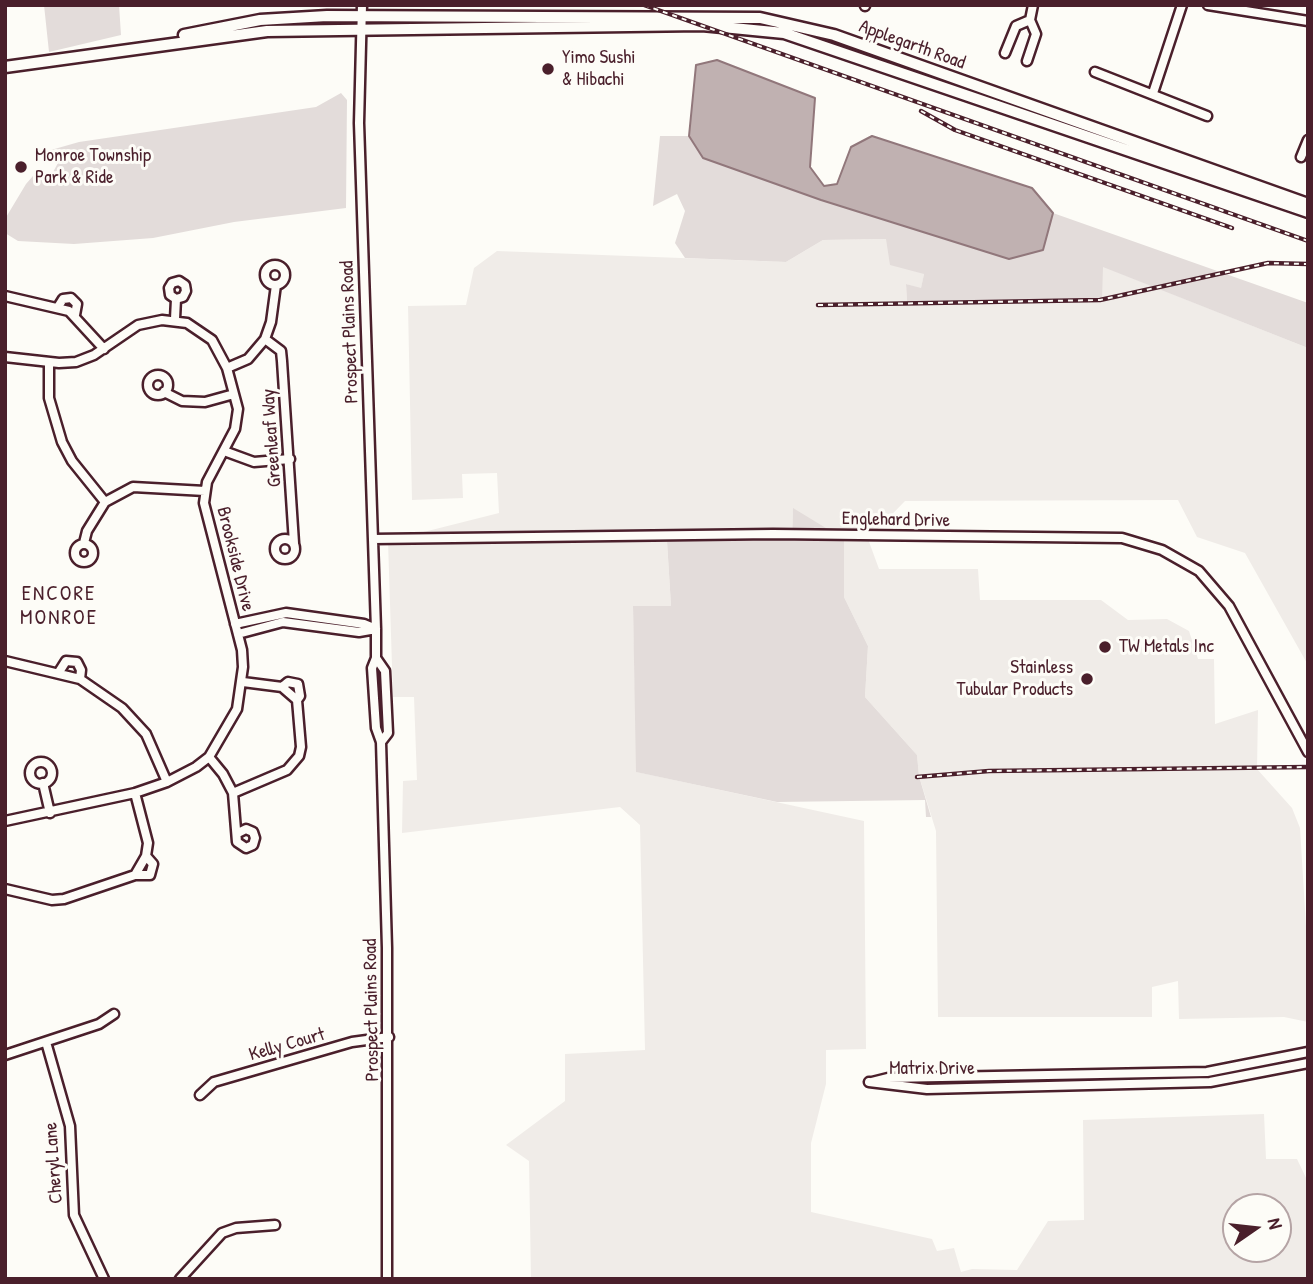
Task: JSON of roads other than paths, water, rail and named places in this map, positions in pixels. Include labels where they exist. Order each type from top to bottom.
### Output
[{"type":"main road","name":"Applegarth Road","points":[[71,58],[260,20],[361,10],[760,18],[797,24],[834,35],[1308,205]]},
{"type":"main road","name":"Applegarth Road","points":[[5,67],[267,31],[702,25],[784,33],[1308,212]]},
{"type":"street","points":[[1027,61],[1036,34],[1030,20],[1033,5]]},
{"type":"street","points":[[1153,93],[1182,5]]},
{"type":"street","points":[[1208,5],[1308,22]]},
{"type":"street","name":"Prospect Plains Road","points":[[361,10],[359,123],[376,658],[385,671],[388,733],[382,741],[389,1037],[387,1279]]},
{"type":"street","points":[[1004,54],[1016,26],[1030,20]]},
{"type":"street","points":[[1095,72],[1208,116]]},
{"type":"street","points":[[1301,157],[1308,140]]},
{"type":"street","points":[[227,368],[248,359],[265,339],[271,322],[276,285]]},
{"type":"street","points":[[5,296],[58,307],[75,315],[104,349]]},
{"type":"street","points":[[5,357],[76,362],[104,349],[138,325],[175,320],[176,299]]},
{"type":"street","name":"Brookside Drive","points":[[5,821],[135,793],[167,782],[209,757],[237,709],[243,682],[238,634],[205,510],[205,491],[210,474],[225,451],[237,419],[234,394],[219,350],[205,334],[175,320]]},
{"type":"street","name":"Greenleaf Way","points":[[265,339],[281,351],[294,543]]},
{"type":"street","points":[[49,362],[50,398],[62,442],[72,461],[106,502]]},
{"type":"street","points":[[164,392],[182,401],[205,402],[234,394]]},
{"type":"street","points":[[225,451],[254,462],[290,459]]},
{"type":"street","points":[[84,543],[87,531],[106,502],[133,487],[205,491]]},
{"type":"street","name":"Englehard Drive","points":[[373,539],[774,534],[1122,538],[1162,550],[1199,571],[1229,606],[1308,752]]},
{"type":"street","points":[[235,624],[285,613],[368,625],[376,629]]},
{"type":"street","points":[[238,634],[283,622],[359,632],[376,629]]},
{"type":"street","points":[[5,661],[80,679],[135,719],[146,734],[167,782]]},
{"type":"street","points":[[59,672],[66,661],[76,662],[81,670],[80,679]]},
{"type":"street","points":[[233,793],[293,764],[301,747],[297,700],[282,687],[243,682]]},
{"type":"street","points":[[209,757],[223,774],[233,793],[238,833]]},
{"type":"street","points":[[43,783],[50,813]]},
{"type":"street","points":[[5,888],[52,900],[64,899],[135,875],[146,856],[148,843],[135,793]]},
{"type":"street","points":[[5,1055],[99,1024],[114,1014]]},
{"type":"street","name":"Kelly Court","points":[[200,1095],[214,1082],[352,1042],[389,1037]]},
{"type":"street","name":"Cheryl Lane","points":[[46,1042],[70,1126],[74,1215],[104,1279]]},
{"type":"street","name":"Matrix Drive","points":[[1308,1052],[1207,1072],[888,1078],[869,1082],[927,1089],[1198,1082],[1308,1063]]},
{"type":"street","points":[[180,1279],[222,1233],[236,1228],[275,1225]]},
{"type":"railway","points":[[644,5],[1308,241]]},
{"type":"railway","points":[[921,111],[955,130],[1232,228]]},
{"type":"railway","points":[[818,305],[1100,300],[1268,263],[1308,264]]},
{"type":"railway","points":[[917,777],[989,771],[1308,767]]},
{"type":"place","name":"Yimo Sushi & Hibachi","points":[[548,69]]},
{"type":"place","name":"Monroe Township Park & Ride","points":[[21,167]]},
{"type":"place","name":"TW Metals Inc","points":[[1105,647]]},
{"type":"place","name":"Stainless Tubular Products","points":[[1087,679]]},
{"type":"district","name":"ENCORE MONROE","points":[[59,606]]}]
